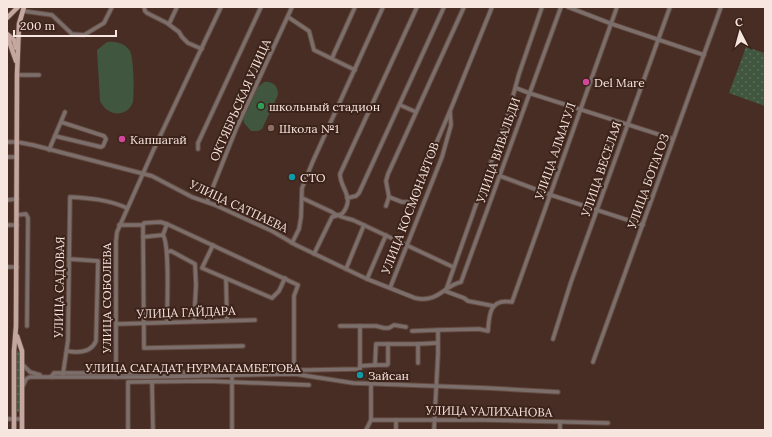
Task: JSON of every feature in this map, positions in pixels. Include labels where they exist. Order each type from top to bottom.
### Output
[{"type":"main road","points":[[7,18],[18,7]]},
{"type":"main road","points":[[14,430],[14,351],[16,334],[17,267],[17,65],[19,24],[24,9]]},
{"type":"main road","points":[[7,34],[14,40],[18,53]]},
{"type":"main road","points":[[7,39],[11,46],[17,65]]},
{"type":"main road","points":[[16,334],[22,351],[22,430]]},
{"type":"street","points":[[24,9],[52,15],[72,34],[84,35],[104,23],[112,7]]},
{"type":"street","points":[[144,7],[147,13],[169,24],[188,43],[202,49]]},
{"type":"street","points":[[169,24],[177,7]]},
{"type":"street","points":[[142,176],[185,82],[202,49],[220,7]]},
{"type":"street","points":[[198,149],[198,143],[261,7]]},
{"type":"street","name":"ОКТЯБРЬСКАЯ УЛИЦА","points":[[207,202],[236,129],[292,7]]},
{"type":"street","points":[[332,58],[355,7]]},
{"type":"street","points":[[292,243],[299,229],[302,217],[302,188],[383,7]]},
{"type":"street","points":[[314,254],[332,217],[342,214],[347,206],[348,198],[346,190],[340,179],[340,174],[417,7]]},
{"type":"street","points":[[348,198],[356,196],[359,193],[444,7]]},
{"type":"street","points":[[386,206],[389,197],[386,181],[464,7]]},
{"type":"street","name":"УЛИЦА КОСМОНАВТОВ","points":[[389,197],[402,202],[411,202],[492,7]]},
{"type":"street","points":[[412,331],[479,328],[488,332],[489,319],[494,306],[468,302],[464,298],[445,291],[516,88],[519,74],[542,7]]},
{"type":"street","name":"УЛИЦА ВИВАЛЬДИ","points":[[445,291],[454,284],[462,282],[560,7]]},
{"type":"street","points":[[568,7],[612,24],[704,55]]},
{"type":"street","name":"УЛИЦА АЛМАГУЛ","points":[[494,306],[499,301],[504,300],[512,302],[551,195],[580,109],[618,7]]},
{"type":"street","name":"УЛИЦА ВЕСЕЛАЯ","points":[[553,339],[570,282],[670,7]]},
{"type":"street","name":"УЛИЦА БОТАГОЗ","points":[[593,362],[721,7]]},
{"type":"street","points":[[288,17],[309,31],[314,50],[355,70]]},
{"type":"street","points":[[17,75],[39,75]]},
{"type":"street","points":[[516,88],[674,139]]},
{"type":"street","points":[[400,105],[416,112]]},
{"type":"street","name":"УЛИЦА КОСМОНАВТОВ","points":[[390,288],[442,157],[451,125],[450,111]]},
{"type":"street","points":[[49,150],[65,112]]},
{"type":"street","points":[[55,136],[101,147],[104,146],[106,139],[104,136],[60,122]]},
{"type":"street","name":"УЛИЦА САТПАЕВА","points":[[7,142],[17,142],[164,181],[192,197],[207,202],[272,231],[292,243],[367,279],[422,299],[438,296],[445,291]]},
{"type":"street","points":[[7,157],[17,157]]},
{"type":"street","name":"УЛИЦА СОБОЛЕВА","points":[[116,375],[116,241],[119,225],[142,176]]},
{"type":"street","points":[[500,176],[551,195],[643,225]]},
{"type":"street","name":"УЛИЦА САДОВАЯ","points":[[63,375],[67,351],[70,197],[100,199],[128,207]]},
{"type":"street","points":[[302,198],[332,212],[336,216],[343,216],[364,225],[453,267]]},
{"type":"street","points":[[7,200],[17,199]]},
{"type":"street","points":[[17,215],[26,214],[28,218],[27,326]]},
{"type":"street","points":[[119,225],[143,225],[144,223],[160,222],[167,224],[298,285],[294,302],[294,372]]},
{"type":"street","points":[[163,235],[167,224]]},
{"type":"street","points":[[7,225],[17,225]]},
{"type":"street","points":[[143,225],[144,348],[243,346]]},
{"type":"street","points":[[346,269],[364,225]]},
{"type":"street","points":[[143,236],[163,235]]},
{"type":"street","points":[[163,235],[166,240],[167,252],[167,322]]},
{"type":"street","points":[[367,279],[386,235]]},
{"type":"street","points":[[213,245],[202,268],[272,298],[279,291],[285,278]]},
{"type":"street","points":[[167,252],[171,251],[195,264],[196,285],[194,321]]},
{"type":"street","points":[[67,351],[86,351],[94,346],[96,342],[98,299],[98,261],[69,259]]},
{"type":"street","points":[[7,267],[17,267]]},
{"type":"street","points":[[226,279],[227,320]]},
{"type":"street","name":"УЛИЦА ГАЙДАРА","points":[[117,324],[255,320]]},
{"type":"street","points":[[340,326],[376,326],[384,328],[394,325],[406,327]]},
{"type":"street","points":[[116,375],[360,370],[360,326]]},
{"type":"street","points":[[434,430],[438,330]]},
{"type":"street","points":[[375,365],[375,345],[437,343]]},
{"type":"street","points":[[360,366],[387,365],[388,344]]},
{"type":"street","points":[[418,344],[418,363]]},
{"type":"street","points":[[14,351],[19,349],[22,351]]},
{"type":"street","name":"УЛИЦА САГАДАТ НУРМАГАМБЕТОВА","points":[[22,364],[33,374],[42,376]]},
{"type":"street","name":"УЛИЦА САГАДАТ НУРМАГАМБЕТОВА","points":[[22,393],[26,379],[30,377],[42,376],[116,375],[153,377],[294,372],[342,381],[371,384],[558,392]]},
{"type":"street","points":[[232,375],[232,430]]},
{"type":"street","points":[[153,377],[153,430]]},
{"type":"street","points":[[128,430],[128,382],[232,382],[309,385]]},
{"type":"street","points":[[366,430],[371,420],[371,384]]},
{"type":"street","points":[[7,419],[22,419]]},
{"type":"street","name":"УЛИЦА УАЛИХАНОВА","points":[[371,420],[486,420],[608,423]]},
{"type":"street","points":[[396,420],[396,430]]},
{"type":"street","points":[[560,422],[560,430]]},
{"type":"green space","points":[[107,42],[123,44],[130,51],[132,61],[134,91],[133,102],[126,111],[116,114],[107,110],[100,101],[97,50]]},
{"type":"green space","points":[[746,47],[765,53],[765,106],[729,93]]},
{"type":"green space","name":"школьный стадион","points":[[264,82],[272,83],[277,89],[278,95],[262,129],[258,131],[251,131],[244,123],[243,117],[257,88]]},
{"type":"green space","points":[[17,351],[20,353],[20,412],[16,412]]},
{"type":"place","name":"Del Mare","points":[[586,82]]},
{"type":"place","name":"школьный стадион","points":[[261,106]]},
{"type":"place","name":"Школа №1","points":[[271,128]]},
{"type":"place","name":"Капшагай","points":[[122,139]]},
{"type":"place","name":"СТО","points":[[292,177]]},
{"type":"place","name":"Зайсан","points":[[360,375]]}]
